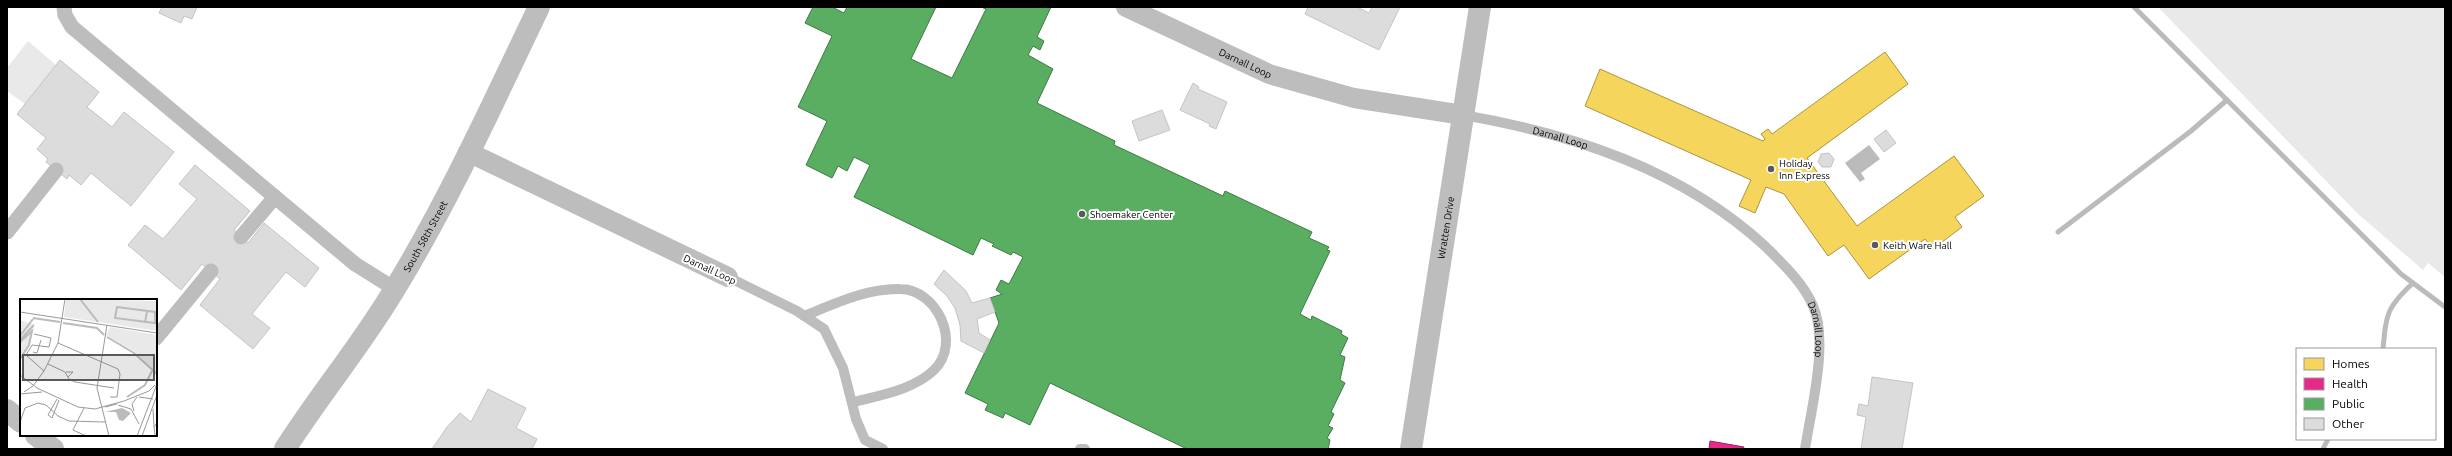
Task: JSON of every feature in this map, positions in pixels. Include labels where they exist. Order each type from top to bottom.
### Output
[{"type":"street","points":[[64,7],[65,14],[72,27],[355,264],[395,289]]},
{"type":"street","name":"South 58th Street","points":[[285,449],[309,411],[395,289],[422,243],[539,7]]},
{"type":"street","name":"Darnall Loop","points":[[1126,7],[1269,74],[1354,98],[1463,115]]},
{"type":"street","name":"Wratten Drive","points":[[1411,449],[1480,7]]},
{"type":"street","name":"Darnall Loop","points":[[468,152],[728,277]]},
{"type":"street","points":[[7,232],[56,170]]},
{"type":"street","points":[[241,237],[275,197]]},
{"type":"street","points":[[157,337],[211,271]]},
{"type":"street","points":[[7,410],[20,421]]},
{"type":"street","points":[[37,436],[53,449]]},
{"type":"lane","name":"Darnall Loop","points":[[1463,115],[1550,134],[1628,160],[1718,208],[1742,226],[1779,260],[1813,306],[1819,328],[1820,354],[1805,449]]},
{"type":"lane","name":"Darnall Loop","points":[[728,277],[804,316],[824,329],[843,368],[854,402],[856,419],[865,440],[883,449]]},
{"type":"lane","points":[[804,316],[853,298],[882,290],[902,288],[918,293],[932,304],[942,317],[946,336],[943,354],[936,369],[923,380],[896,391],[854,402]]},
{"type":"lane","points":[[1080,449],[1085,449]]},
{"type":"shaded area","points":[[2158,7],[2445,7],[2445,277],[2428,263],[2423,270],[2357,213]]},
{"type":"shaded area","points":[[28,41],[56,65],[25,104],[7,91],[7,68]]},
{"type":"shaded area","points":[[1869,145],[1880,159],[1861,173],[1865,179],[1860,182],[1845,163]]},
{"type":"building: Homes","name":"Holiday Inn Express","points":[[1885,52],[1908,84],[1807,158],[1857,226],[1954,156],[1984,196],[1955,217],[1962,227],[1933,249],[1925,239],[1869,279],[1844,245],[1828,256],[1784,194],[1766,187],[1755,213],[1739,206],[1751,180],[1585,106],[1600,69],[1763,141],[1765,139],[1761,134],[1768,129],[1772,134]]},
{"type":"building: Health","points":[[1710,441],[1744,447],[1743,449],[1709,449]]},
{"type":"building: Public","name":"Shoemaker Center","points":[[813,7],[832,7],[844,13],[847,7],[936,7],[911,59],[952,78],[986,9],[981,7],[1051,7],[1037,37],[1044,41],[1040,50],[1033,46],[1028,55],[1053,69],[1037,103],[1115,141],[1114,145],[1223,196],[1225,191],[1312,232],[1309,238],[1329,247],[1327,250],[1330,251],[1300,314],[1311,320],[1312,316],[1342,331],[1341,334],[1348,338],[1340,355],[1345,357],[1340,380],[1345,383],[1331,412],[1334,414],[1328,426],[1333,428],[1327,438],[1330,440],[1328,449],[1187,449],[1050,383],[1030,425],[1005,413],[1003,418],[985,410],[988,404],[965,393],[999,323],[990,298],[1002,294],[996,290],[1001,280],[1009,284],[1023,257],[1013,252],[1011,255],[992,246],[994,244],[981,238],[973,255],[854,197],[870,165],[854,157],[847,171],[838,166],[832,178],[806,165],[827,121],[798,107],[832,36],[805,23]]},
{"type":"building: Other","points":[[162,7],[197,7],[192,19],[184,16],[181,23],[159,13]]},
{"type":"building: Other","points":[[1308,7],[1357,7],[1369,13],[1372,7],[1400,7],[1379,50],[1305,14]]},
{"type":"building: Other","points":[[60,60],[99,92],[87,107],[112,127],[124,112],[174,152],[131,206],[91,173],[81,185],[69,175],[67,179],[46,162],[48,159],[37,149],[46,138],[17,114]]},
{"type":"building: Other","points":[[1193,83],[1199,87],[1198,89],[1227,102],[1216,129],[1209,126],[1210,124],[1180,110]]},
{"type":"building: Other","points":[[1162,110],[1170,130],[1139,141],[1132,121]]},
{"type":"building: Other","points":[[1886,130],[1896,143],[1884,152],[1874,139]]},
{"type":"building: Other","points":[[1829,153],[1834,159],[1831,167],[1822,167],[1818,162],[1821,154]]},
{"type":"building: Other","points":[[195,165],[250,211],[234,230],[248,243],[264,223],[319,268],[305,287],[286,272],[252,314],[270,328],[253,349],[200,305],[220,279],[202,264],[181,290],[128,245],[145,225],[163,239],[197,199],[179,184]]},
{"type":"building: Other","points":[[944,270],[966,291],[972,303],[990,298],[995,312],[977,319],[979,333],[990,340],[984,353],[961,341],[960,325],[955,308],[947,296],[934,284]]},
{"type":"building: Other","points":[[1872,377],[1913,383],[1902,449],[1861,449],[1866,417],[1857,415],[1859,404],[1868,406]]},
{"type":"building: Other","points":[[488,389],[526,408],[516,428],[537,439],[532,449],[432,449],[447,427],[460,413],[471,422]]},
{"type":"waterway","points":[[2134,7],[2401,274],[2445,307]]},
{"type":"waterway","points":[[2058,232],[2191,131],[2227,100]]},
{"type":"waterway","points":[[2383,348],[2385,327],[2389,312],[2404,291],[2413,283]]},
{"type":"waterway","points":[[2323,449],[2328,440]]},
{"type":"place","name":"Holiday Inn Express","points":[[1771,169]]},
{"type":"place","name":"Shoemaker Center","points":[[1082,214]]},
{"type":"place","name":"Keith Ware Hall","points":[[1875,245]]}]
